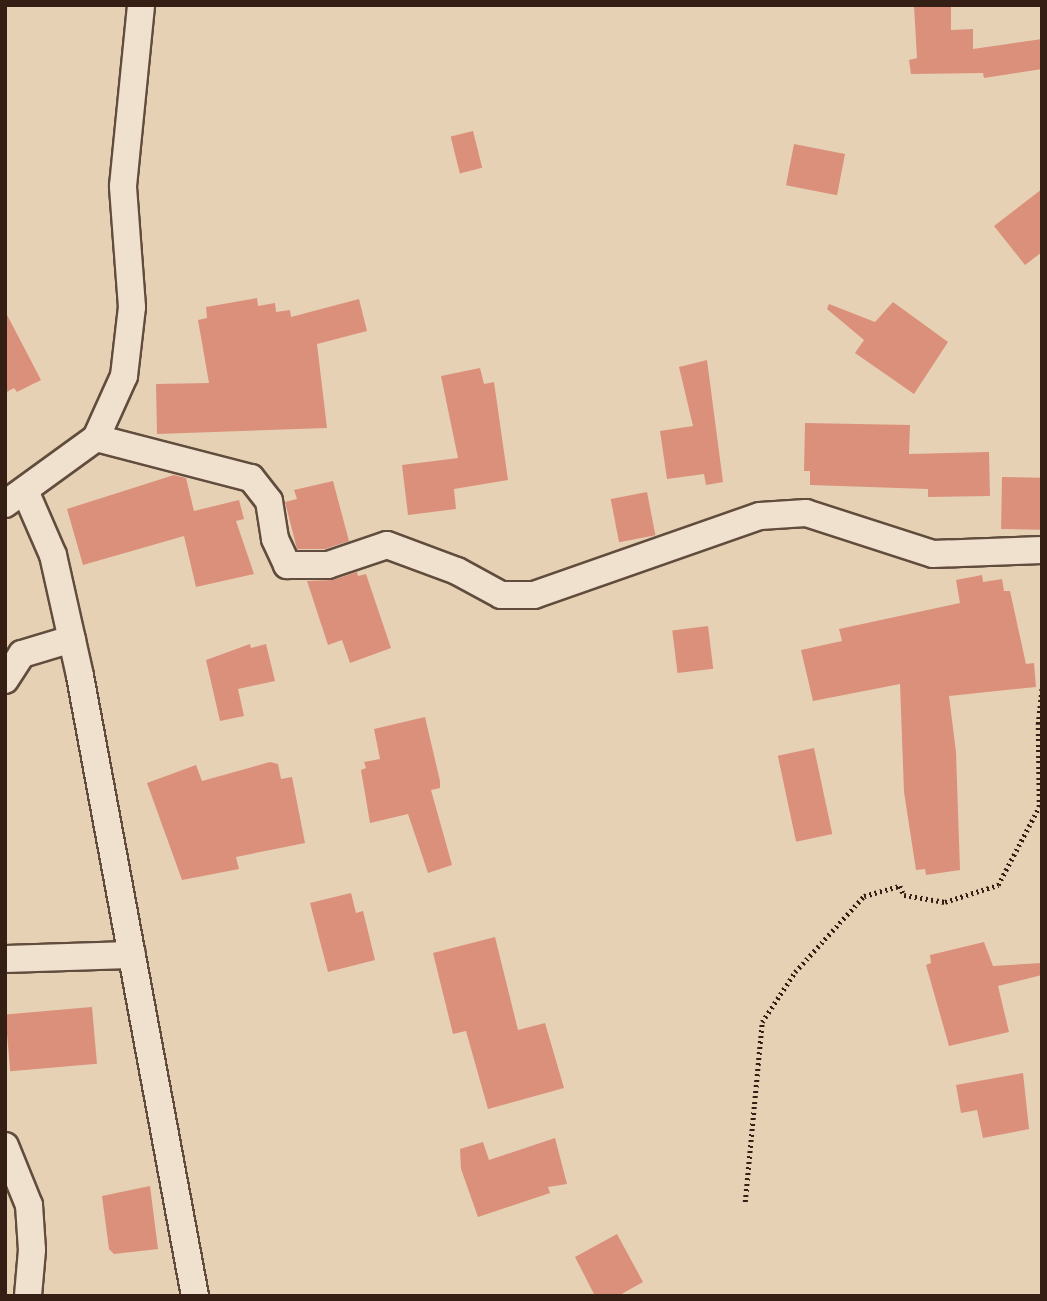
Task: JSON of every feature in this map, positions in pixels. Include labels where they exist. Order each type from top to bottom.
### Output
[{"type":"street","points":[[141,5],[123,186],[132,307],[124,376],[96,438],[16,498],[53,555],[72,639],[195,1296]]},
{"type":"street","points":[[96,438],[251,478],[269,501],[275,540],[287,565],[328,565],[387,545],[457,570],[501,595],[534,595],[760,516],[806,513],[933,554],[1042,550]]},
{"type":"street","points":[[5,680],[22,654],[72,639]]},
{"type":"street","points":[[5,959],[132,956]]},
{"type":"street","points":[[5,1146],[29,1205],[28,1296]]},
{"type":"path","points":[[745,1202],[762,1022],[796,972],[864,896],[900,886],[904,895],[946,902],[998,886],[1040,807],[1038,724],[1042,688]]},
{"type":"building","points":[[951,5],[951,30],[973,29],[973,49],[1042,39],[1042,69],[984,78],[983,73],[911,74],[909,60],[917,58],[914,6]]},
{"type":"building","points":[[473,131],[482,168],[460,173],[451,137]]},
{"type":"building","points":[[794,144],[845,154],[837,195],[786,185]]},
{"type":"building","points":[[1042,189],[1042,252],[1025,265],[994,226]]},
{"type":"building","points":[[257,298],[258,306],[275,303],[276,312],[290,310],[291,317],[359,299],[367,331],[317,344],[327,428],[157,434],[156,384],[209,383],[198,320],[207,318],[206,307]]},
{"type":"building","points":[[893,302],[948,342],[914,394],[855,353],[864,340],[827,309],[829,304],[875,322]]},
{"type":"building","points":[[5,311],[41,380],[17,392],[14,388],[5,393]]},
{"type":"building","points":[[707,360],[723,482],[706,485],[704,474],[667,479],[660,431],[693,426],[679,367]]},
{"type":"building","points":[[480,368],[484,384],[494,382],[508,480],[454,489],[456,509],[408,515],[402,465],[458,458],[441,376]]},
{"type":"building","points":[[805,423],[910,425],[909,454],[989,452],[990,496],[928,497],[928,489],[810,485],[810,471],[804,471]]},
{"type":"building","points":[[174,475],[186,478],[194,511],[239,500],[244,519],[236,521],[254,574],[196,587],[184,536],[83,565],[67,509]]},
{"type":"building","points":[[1002,477],[1042,478],[1041,530],[1001,529]]},
{"type":"building","points":[[333,481],[349,541],[325,549],[297,549],[285,502],[297,499],[294,490]]},
{"type":"building","points":[[647,492],[655,535],[619,542],[611,499]]},
{"type":"building","points":[[357,572],[358,576],[366,574],[391,648],[350,663],[342,640],[328,645],[307,581],[333,580]]},
{"type":"building","points":[[982,575],[983,582],[1002,579],[1004,591],[1010,591],[1026,664],[1034,663],[1036,687],[949,696],[956,752],[960,870],[926,875],[925,869],[916,870],[904,792],[900,684],[813,701],[801,650],[842,641],[839,629],[960,603],[956,580]]},
{"type":"building","points":[[708,626],[713,669],[678,673],[672,630]]},
{"type":"building","points":[[250,644],[251,648],[266,644],[275,681],[238,689],[244,716],[220,721],[206,660]]},
{"type":"building","points":[[425,717],[440,781],[440,788],[431,790],[452,865],[428,873],[408,814],[370,823],[361,770],[366,768],[364,762],[380,759],[374,729]]},
{"type":"building","points":[[814,748],[832,834],[796,842],[778,756]]},
{"type":"building","points":[[270,762],[278,764],[281,779],[292,777],[305,843],[236,857],[239,869],[182,880],[147,783],[196,765],[202,781]]},
{"type":"building","points":[[351,893],[356,913],[363,911],[375,960],[328,972],[310,903]]},
{"type":"building","points":[[495,937],[518,1030],[545,1023],[564,1088],[488,1109],[466,1031],[453,1034],[433,953]]},
{"type":"building","points":[[984,942],[993,966],[1041,963],[1042,975],[998,986],[1009,1032],[949,1046],[926,965],[931,963],[930,955]]},
{"type":"building","points":[[92,1007],[97,1064],[10,1071],[5,1015]]},
{"type":"building","points":[[1023,1073],[1029,1129],[983,1138],[977,1110],[961,1113],[956,1085]]},
{"type":"building","points":[[555,1138],[567,1184],[548,1187],[550,1193],[478,1217],[461,1169],[460,1149],[483,1142],[489,1160]]},
{"type":"building","points":[[150,1186],[158,1249],[114,1254],[109,1249],[102,1196]]},
{"type":"building","points":[[617,1234],[643,1282],[618,1296],[595,1296],[575,1257]]}]
